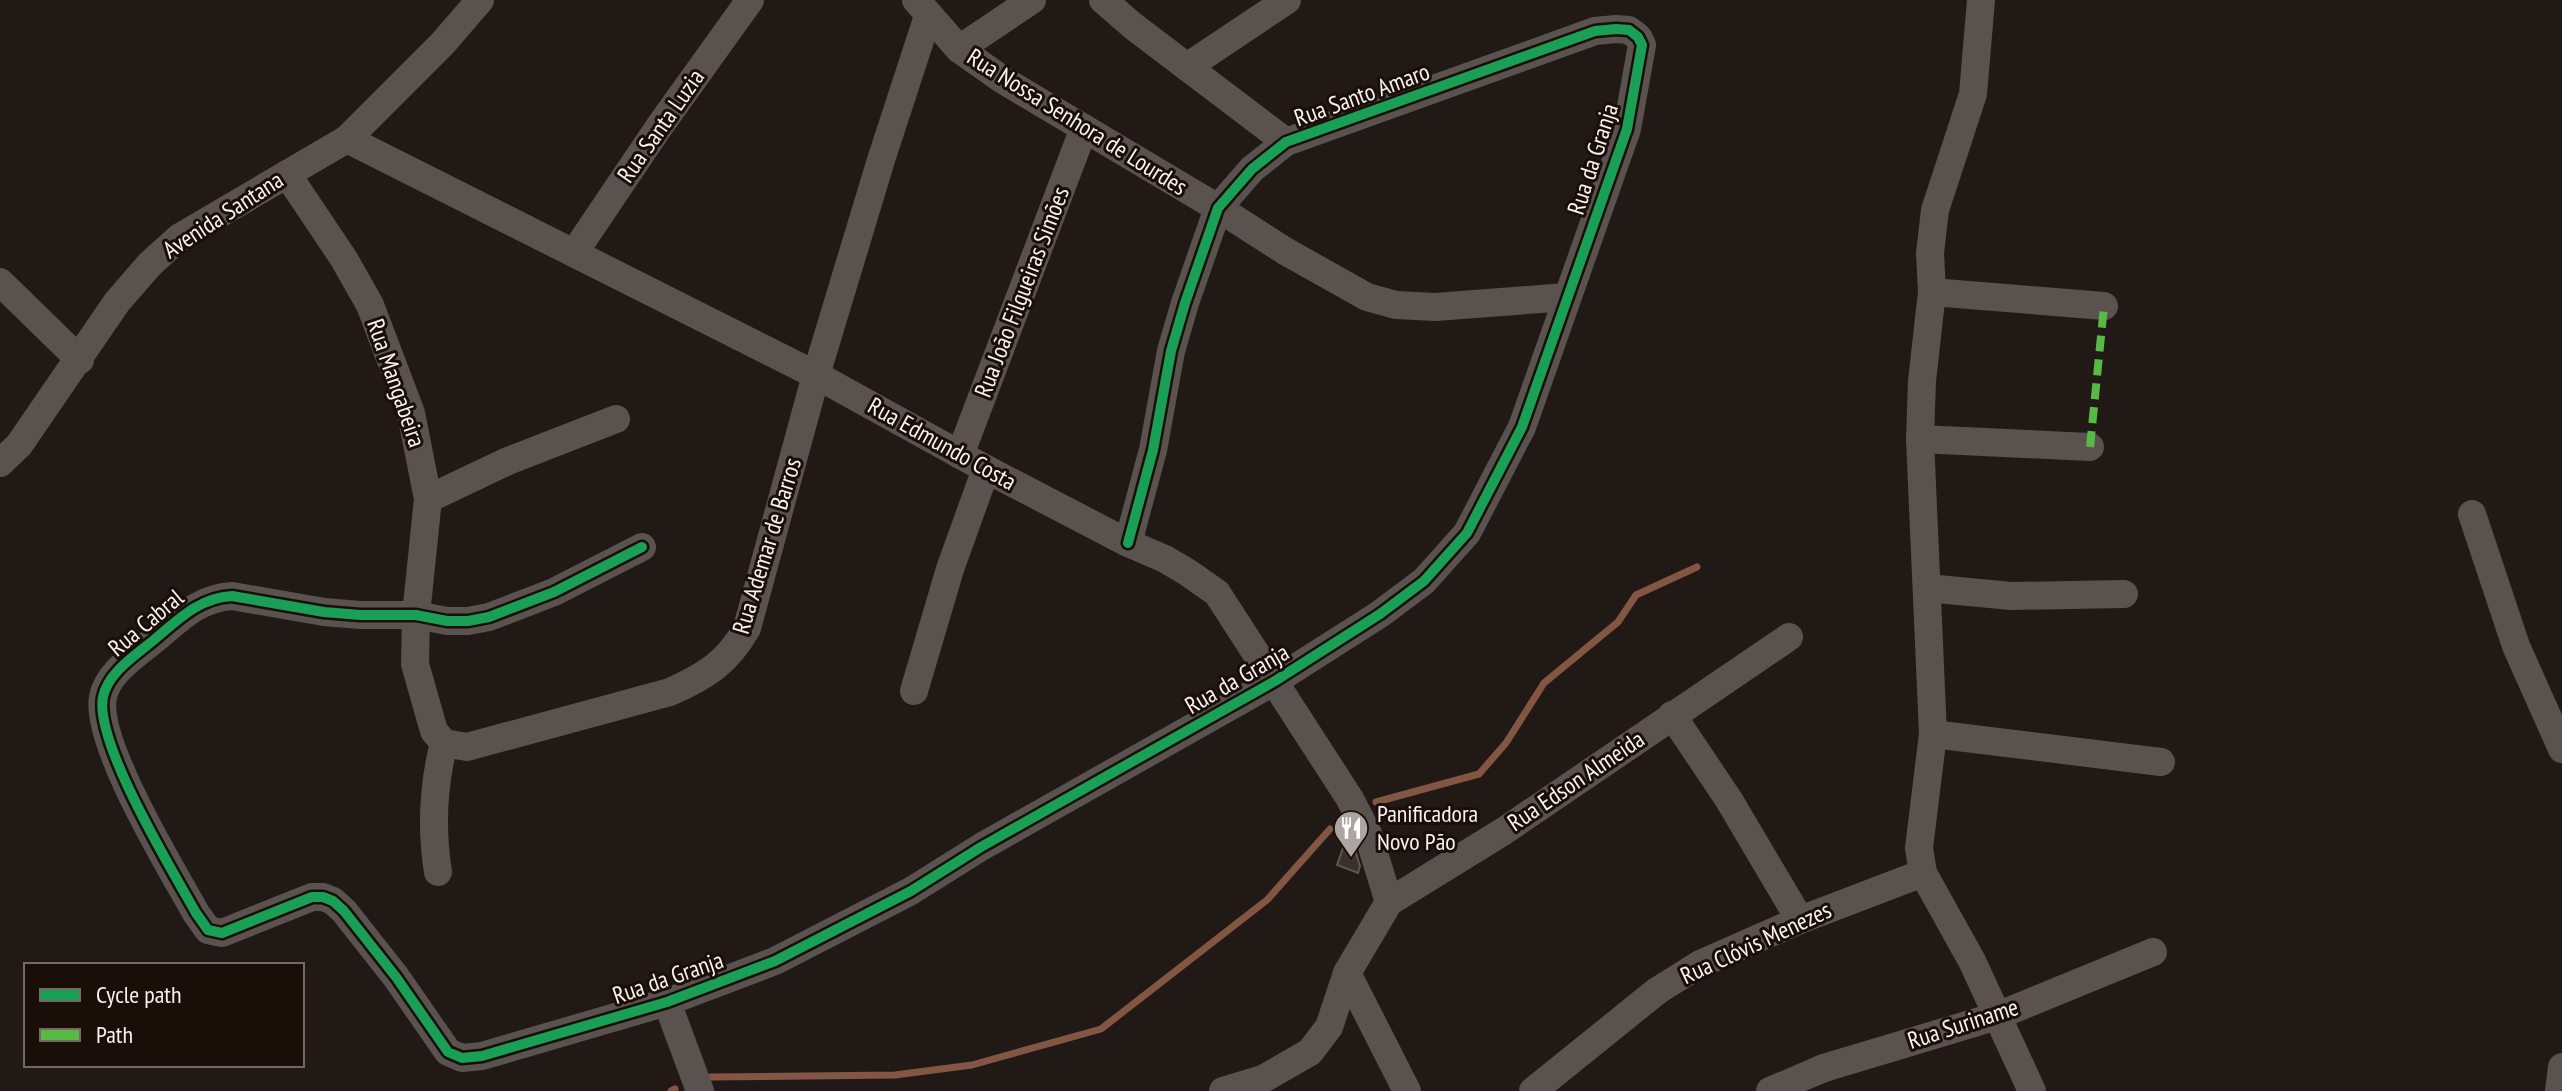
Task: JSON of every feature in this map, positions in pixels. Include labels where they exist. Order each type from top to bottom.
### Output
[{"type":"street","name":"Avenida Santana","points":[[0,463],[19,445],[117,302],[150,264],[180,237],[347,139],[443,43],[479,0]]},
{"type":"street","name":"Rua Santa Luzia","points":[[574,253],[750,0]]},
{"type":"street","points":[[959,49],[1032,0]]},
{"type":"street","points":[[1103,0],[1286,142]]},
{"type":"street","points":[[1187,67],[1287,0]]},
{"type":"street","points":[[1981,0],[1973,94],[1935,210],[1930,253],[1932,292],[1922,381],[1920,439],[1933,734],[1919,848],[1923,873],[1972,961],[2032,1091]]},
{"type":"street","name":"Rua Nossa Senhora de Lourdes","points":[[922,8],[959,49],[1003,80],[1367,297],[1396,305],[1435,307],[1567,297]]},
{"type":"street","name":"Rua Ademar de Barros","points":[[444,743],[467,747],[670,692],[700,678],[719,665],[735,648],[747,628],[922,8]]},
{"type":"street","name":"Rua da Granja","points":[[482,1056],[667,1002],[775,961],[911,891],[981,847],[1275,681],[1380,614],[1424,581],[1467,533],[1522,427],[1627,129],[1642,45],[1629,30],[1595,31]]},
{"type":"street","name":"Rua Santo Amaro","points":[[1128,543],[1153,450],[1171,351],[1185,303],[1218,208],[1252,169],[1286,142],[1595,31]]},
{"type":"street","name":"Rua João Filgueiras Simões","points":[[960,455],[1084,128]]},
{"type":"street","name":"Rua Edmundo Costa","points":[[347,139],[816,375],[986,469],[1165,559],[1217,593],[1360,818],[1389,902]]},
{"type":"street","name":"Rua Mangabeira","points":[[287,174],[344,259],[370,305],[411,413],[428,499],[416,615]]},
{"type":"street","points":[[0,282],[80,360]]},
{"type":"street","points":[[1932,292],[2104,306]]},
{"type":"street","points":[[428,499],[508,461],[616,419]]},
{"type":"street","points":[[1920,439],[2090,447]]},
{"type":"street","points":[[914,691],[950,569],[986,469]]},
{"type":"street","points":[[2472,514],[2516,646],[2562,749]]},
{"type":"street","name":"Rua Cabral","points":[[482,1056],[462,1058],[448,1052],[396,977],[333,901],[312,897],[222,933],[208,930],[125,782],[103,718],[102,699],[116,673],[185,613],[216,597],[232,596],[336,613],[416,615],[468,621],[489,617],[554,592],[642,547]]},
{"type":"street","points":[[1927,588],[2011,596],[2124,594]]},
{"type":"street","points":[[416,615],[415,664],[431,723],[444,743],[437,769],[432,837],[438,872]]},
{"type":"street","name":"Rua Edson Almeida","points":[[1223,1091],[1262,1085],[1310,1052],[1329,1027],[1347,973],[1389,902],[1504,831],[1789,637]]},
{"type":"street","points":[[1672,715],[1729,800],[1800,920]]},
{"type":"street","points":[[1933,734],[2161,762]]},
{"type":"street","name":"Rua Clóvis Menezes","points":[[1533,1091],[1657,991],[1700,964],[1800,920],[1923,873]]},
{"type":"street","name":"Rua Suriname","points":[[1770,1091],[1824,1068],[1997,1016],[2153,952]]},
{"type":"street","points":[[1347,973],[1407,1091]]},
{"type":"street","points":[[667,1002],[700,1091]]},
{"type":"street","points":[[2559,1091],[2562,1067]]},
{"type":"building","name":"Panificadora Novo Pão","points":[[1344,845],[1355,850],[1360,866],[1358,873],[1337,865]]},
{"type":"waterway","points":[[1376,802],[1479,774],[1506,743],[1544,683],[1618,622],[1636,595],[1697,567]]},
{"type":"waterway","points":[[710,1077],[895,1075],[972,1065],[1101,1029],[1267,900],[1330,829]]},
{"type":"waterway","points":[[671,1091],[675,1089]]},
{"type":"marked path","points":[[2090,447],[2104,306]]},
{"type":"cycle path","points":[[642,547],[554,592],[489,617],[468,621],[447,621],[416,615],[324,612],[232,596],[220,598],[190,611],[124,665],[111,680],[103,697],[103,717],[110,744],[137,806],[208,930],[222,933],[312,897],[333,901],[396,977],[448,1052],[462,1058],[482,1056],[667,1002],[775,961],[911,891],[981,847],[1275,681],[1380,614],[1424,581],[1467,533],[1522,427],[1627,129],[1642,45],[1638,37],[1629,30],[1595,31],[1286,142],[1252,169],[1218,208],[1185,303],[1171,351],[1153,450],[1128,543]]},
{"type":"place","name":"Panificadora Novo Pão","points":[[1351,859]]}]
